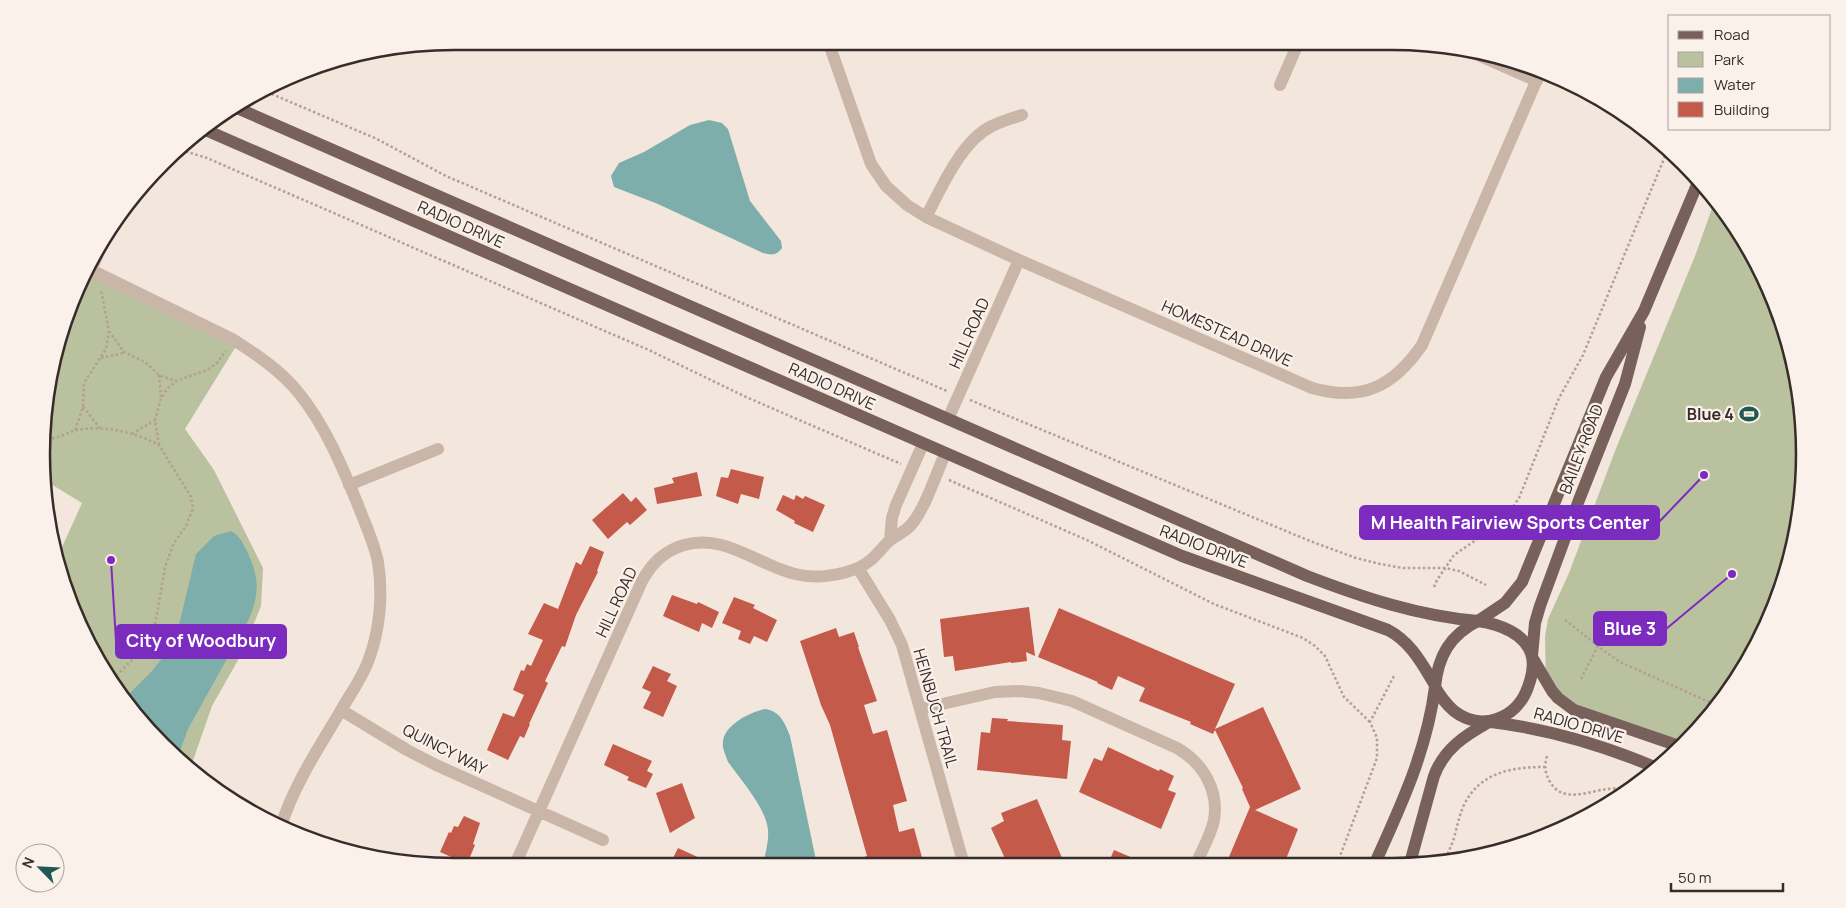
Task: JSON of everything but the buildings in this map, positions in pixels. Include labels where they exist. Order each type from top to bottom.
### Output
[{"type":"main road","name":"RADIO DRIVE","points":[[242,110],[1307,576],[1338,588],[1414,611],[1478,621]]},
{"type":"main road","name":"RADIO DRIVE","points":[[210,132],[1182,556],[1388,630],[1414,650],[1435,686]]},
{"type":"main road","name":"BAILEY ROAD","points":[[1478,621],[1505,603],[1522,582],[1606,377],[1644,311],[1696,188]]},
{"type":"main road","name":"BAILEY ROAD","points":[[1532,657],[1535,623],[1540,606],[1625,384],[1644,311]]},
{"type":"main road","points":[[1377,858],[1416,767],[1428,728],[1438,666],[1446,647],[1462,630],[1478,621],[1500,626],[1514,633],[1526,645],[1532,657],[1531,679],[1520,703],[1512,710],[1458,741],[1439,763],[1412,857]]},
{"type":"main road","name":"RADIO DRIVE","points":[[1532,657],[1552,691],[1562,702],[1574,710],[1673,744]]},
{"type":"main road","points":[[1435,686],[1448,706],[1459,714],[1474,720],[1490,722]]},
{"type":"main road","name":"RADIO DRIVE","points":[[1490,722],[1537,728],[1561,734],[1650,765]]},
{"type":"street","name":"HOMESTEAD DRIVE","points":[[831,50],[871,164],[886,186],[907,205],[1019,260],[1312,388],[1328,392],[1366,392],[1402,371],[1422,345],[1538,78]]},
{"type":"street","points":[[1280,85],[1296,50]]},
{"type":"street","points":[[926,216],[954,165],[969,144],[990,126],[1022,114]]},
{"type":"street","name":"HILL ROAD","points":[[948,419],[1019,260]]},
{"type":"street","points":[[92,275],[94,272],[234,340],[254,352],[278,371],[297,391],[328,437],[370,536],[378,561],[380,606],[370,658],[360,679],[300,780],[284,820]]},
{"type":"street","points":[[890,540],[892,518],[896,505],[923,444]]},
{"type":"street","points":[[349,485],[438,449]]},
{"type":"street","name":"HILL ROAD","points":[[518,858],[642,581],[650,568],[664,554],[674,548],[690,543],[708,542],[729,547],[788,572],[821,577],[844,573],[858,568],[878,554],[890,540],[910,526],[916,518],[946,454]]},
{"type":"street","name":"HEINBUCH TRAIL","points":[[858,568],[898,637],[962,858]]},
{"type":"street","points":[[920,709],[995,692],[1020,691],[1038,693],[1072,701],[1177,748],[1192,758],[1203,770],[1214,798],[1212,826],[1199,858]]},
{"type":"street","name":"QUINCY WAY","points":[[341,710],[436,766],[603,840]]},
{"type":"path","points":[[271,94],[377,140],[446,176],[940,388]]},
{"type":"path","points":[[186,152],[207,158],[623,339],[746,397],[898,463]]},
{"type":"path","points":[[1434,587],[1444,568],[1454,555],[1495,527],[1507,515],[1519,498],[1558,398],[1583,355],[1665,156]]},
{"type":"path","points":[[94,272],[109,331],[124,352],[145,362],[159,375],[176,381]]},
{"type":"path","points":[[75,430],[83,407],[84,383],[106,349],[109,331]]},
{"type":"path","points":[[116,676],[137,655],[152,634],[165,567],[174,543],[186,526],[193,508],[191,497],[158,445],[155,420],[161,398],[176,381],[207,370],[217,363],[234,340]]},
{"type":"path","points":[[100,358],[124,352]]},
{"type":"path","points":[[159,375],[161,398]]},
{"type":"path","points":[[980,404],[1310,541],[1356,558],[1403,568],[1444,568],[1459,572],[1486,585]]},
{"type":"path","points":[[83,407],[100,428]]},
{"type":"path","points":[[132,434],[155,420]]},
{"type":"path","points":[[51,438],[58,437],[75,430],[100,428],[132,434],[158,445]]},
{"type":"path","points":[[951,481],[1089,541],[1214,604],[1303,638],[1315,646],[1325,656],[1344,697],[1370,722],[1377,738],[1377,758],[1339,858]]},
{"type":"path","points":[[1565,620],[1620,662],[1711,703]]},
{"type":"path","points":[[1581,679],[1598,646]]},
{"type":"path","points":[[1370,722],[1395,674]]},
{"type":"path","points":[[1547,756],[1545,773],[1552,785],[1562,793],[1576,795],[1610,788],[1618,789]]},
{"type":"path","points":[[1447,855],[1468,797],[1480,784],[1489,777],[1507,770],[1545,767]]},
{"type":"green space","points":[[1712,207],[1742,252],[1775,324],[1793,401],[1796,454],[1795,480],[1793,507],[1782,559],[1775,584],[1754,633],[1742,656],[1713,700],[1673,744],[1584,714],[1546,683],[1545,637],[1548,619],[1569,573],[1615,451],[1695,256]]},
{"type":"green space","points":[[94,271],[238,343],[185,429],[214,470],[263,568],[261,606],[242,653],[212,706],[193,762],[168,740],[133,700],[104,656],[81,609],[71,584],[62,548],[82,503],[51,484],[51,428],[53,401],[64,349],[71,324]]},
{"type":"water","points":[[709,120],[722,123],[728,129],[750,201],[781,241],[782,248],[776,254],[763,253],[658,204],[614,187],[611,176],[619,163],[644,152],[690,125]]},
{"type":"water","points":[[231,531],[242,542],[256,577],[255,601],[249,619],[188,729],[180,751],[150,720],[129,694],[152,671],[167,652],[178,629],[196,554],[214,536]]},
{"type":"water","points":[[765,709],[770,710],[775,712],[784,722],[790,736],[816,858],[764,858],[768,839],[766,821],[758,804],[728,762],[723,745],[724,736],[728,730],[739,720]]},
{"type":"place","name":"Blue 4","points":[[1749,414]]},
{"type":"place","name":"M Health Fairview Sports Center","points":[[1704,475]]},
{"type":"place","name":"City of Woodbury","points":[[111,560]]},
{"type":"place","name":"Blue 3","points":[[1732,574]]}]
